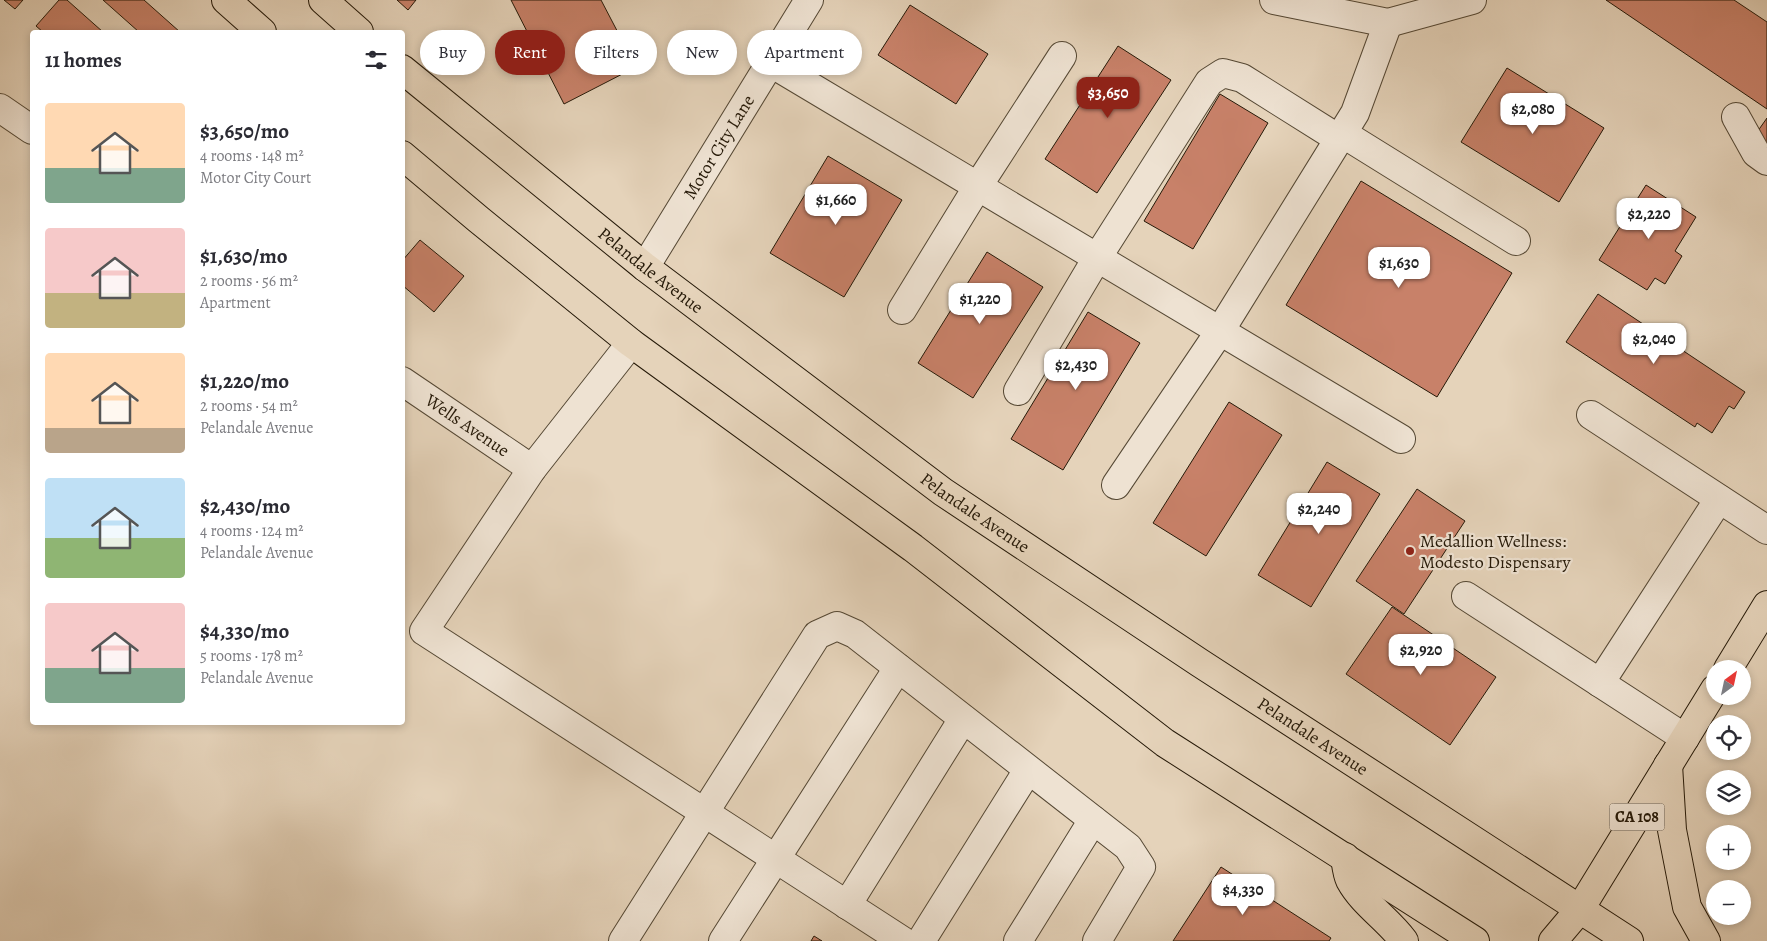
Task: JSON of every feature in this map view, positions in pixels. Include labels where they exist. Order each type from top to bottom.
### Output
[{"type":"main road","points":[[226,0],[260,30]]},
{"type":"main road","points":[[323,0],[357,30]]},
{"type":"main road","name":"Pelandale Avenue","points":[[405,71],[645,267],[943,492],[1200,663],[1629,941]]},
{"type":"main road","points":[[405,157],[478,219],[631,342],[913,548],[1165,743],[1475,941]]},
{"type":"main road","points":[[1733,660],[1767,605]]},
{"type":"main road","name":"CA 108","points":[[1552,941],[1580,910],[1706,704]]},
{"type":"main road","points":[[1668,765],[1672,830],[1687,907],[1706,941]]},
{"type":"main road","points":[[1345,857],[1349,879],[1369,905],[1398,932],[1404,941]]},
{"type":"street","name":"Motor City Lane","points":[[791,30],[809,0]]},
{"type":"street","points":[[1274,0],[1388,23],[1472,0]]},
{"type":"street","points":[[1116,485],[1220,331],[1355,113],[1388,23]]},
{"type":"street","points":[[902,310],[978,186],[1062,56]]},
{"type":"street","points":[[1018,391],[1097,258],[1209,82],[1224,74],[1242,78],[1516,241]]},
{"type":"street","name":"Motor City Lane","points":[[645,267],[764,75]]},
{"type":"street","points":[[791,75],[1402,439]]},
{"type":"street","points":[[0,108],[30,129]]},
{"type":"street","points":[[1736,117],[1756,153],[1767,161]]},
{"type":"street","points":[[631,342],[532,469],[424,631],[903,941]]},
{"type":"street","name":"Wells Avenue","points":[[405,383],[532,469]]},
{"type":"street","points":[[1591,415],[1767,530]]},
{"type":"street","points":[[1600,683],[1719,499]]},
{"type":"street","points":[[1466,596],[1685,738]]},
{"type":"street","points":[[623,941],[706,813],[817,635],[837,626],[855,634],[1128,847],[1140,867],[1097,941]]},
{"type":"street","points":[[723,941],[898,668]]},
{"type":"street","points":[[847,905],[964,719]]},
{"type":"street","points":[[922,941],[1028,770]]},
{"type":"street","points":[[1018,941],[1093,820]]},
{"type":"building","points":[[4,0],[23,0],[15,9]]},
{"type":"building","points":[[59,0],[67,0],[101,30],[41,30],[36,26]]},
{"type":"building","points":[[103,0],[144,0],[178,30],[137,30]]},
{"type":"building","points":[[397,0],[416,0],[408,10]]},
{"type":"building","points":[[511,0],[601,0],[617,30],[575,30],[575,75],[620,75],[564,104],[549,75],[565,75],[565,30],[526,30]]},
{"type":"building","points":[[1606,0],[1734,0],[1767,22],[1767,109]]},
{"type":"building","points":[[910,5],[988,54],[956,104],[878,55]]},
{"type":"building","points":[[1118,46],[1171,80],[1097,193],[1045,159]]},
{"type":"building","points":[[1507,68],[1604,128],[1559,202],[1461,142]]},
{"type":"building","points":[[1220,94],[1268,123],[1193,249],[1144,221]]},
{"type":"building","points":[[1767,118],[1767,143],[1755,135]]},
{"type":"building","points":[[828,156],[902,200],[844,297],[770,253]]},
{"type":"building","points":[[1361,181],[1512,273],[1437,397],[1286,305]]},
{"type":"building","points":[[1646,185],[1696,217],[1675,251],[1682,256],[1665,284],[1655,278],[1647,290],[1599,260]]},
{"type":"building","points":[[420,240],[464,276],[434,312],[405,288],[405,258]]},
{"type":"building","points":[[987,252],[1043,287],[973,398],[918,363]]},
{"type":"building","points":[[1598,294],[1745,392],[1734,409],[1729,406],[1712,433],[1697,423],[1695,427],[1566,342]]},
{"type":"building","points":[[1088,312],[1140,343],[1063,470],[1011,439]]},
{"type":"building","points":[[1229,402],[1282,435],[1206,556],[1153,523]]},
{"type":"building","points":[[1327,462],[1380,494],[1311,607],[1258,575]]},
{"type":"building","name":"Medallion Wellness: Modesto Dispensary","points":[[1417,489],[1465,521],[1404,614],[1356,581]]},
{"type":"building","points":[[1392,607],[1496,677],[1450,745],[1346,674]]},
{"type":"building","points":[[1221,867],[1331,938],[1329,941],[1173,941]]},
{"type":"building","points":[[814,936],[822,941],[811,941]]},
{"type":"place","name":"Medallion Wellness: Modesto Dispensary","points":[[1410,551]]}]
